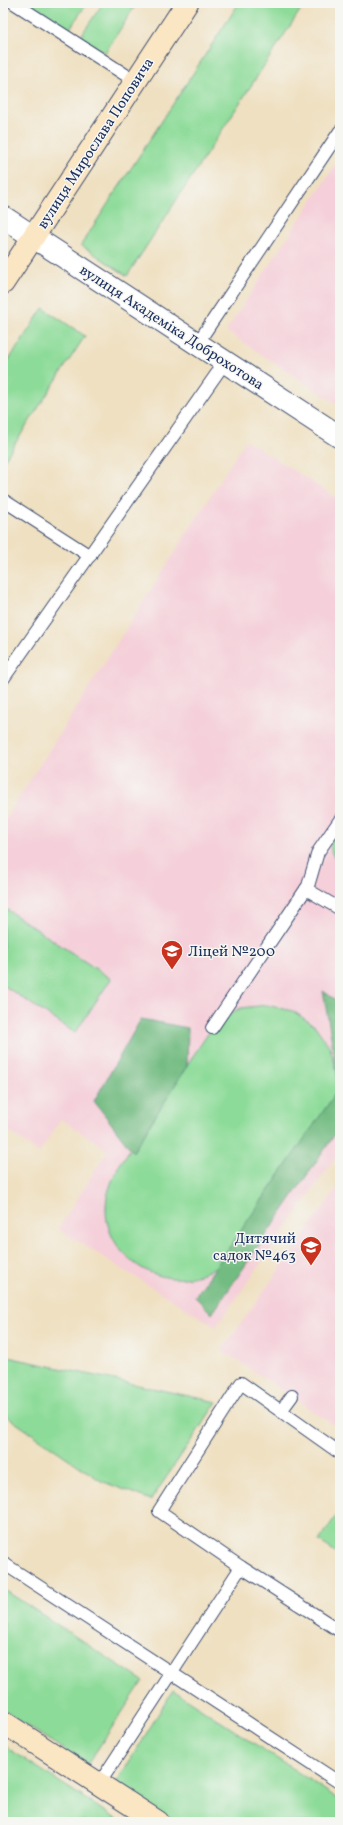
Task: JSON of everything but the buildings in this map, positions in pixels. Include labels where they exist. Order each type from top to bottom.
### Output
[{"type":"street","name":"вулиця Мирослава Поповича","points":[[3,282],[187,3]]},
{"type":"street","name":"вулиця Академіка Доброхотова","points":[[3,217],[340,437]]},
{"type":"street","points":[[3,1722],[158,1822]]},
{"type":"lane","points":[[14,3],[136,81]]},
{"type":"lane","points":[[197,344],[340,131]]},
{"type":"lane","points":[[3,679],[225,362]]},
{"type":"lane","points":[[3,500],[90,556]]},
{"type":"lane","points":[[212,1028],[306,889],[318,852],[340,820]]},
{"type":"lane","points":[[306,889],[340,909]]},
{"type":"lane","points":[[340,1453],[241,1383],[159,1510],[241,1567],[340,1631]]},
{"type":"lane","points":[[281,1411],[292,1396]]},
{"type":"lane","points":[[3,1563],[340,1783]]},
{"type":"lane","points":[[99,1784],[241,1567]]},
{"type":"shaded area","points":[[336,164],[340,167],[340,406],[226,331]]},
{"type":"shaded area","name":"Ліцей №200","points":[[246,440],[340,500],[340,1151],[216,1327],[58,1229],[108,1150],[61,1119],[39,1153],[3,1127],[3,823]]},
{"type":"shaded area","name":"Дитячий садок №463","points":[[340,1184],[340,1429],[222,1350]]},
{"type":"green space","points":[[26,3],[87,3],[69,30]]},
{"type":"green space","points":[[103,3],[137,3],[105,53],[80,37]]},
{"type":"green space","points":[[239,3],[305,3],[127,276],[81,245]]},
{"type":"green space","points":[[43,308],[85,336],[3,462],[3,369]]},
{"type":"green space","points":[[340,827],[340,860],[337,861],[331,851],[331,844]]},
{"type":"green space","points":[[6,909],[111,979],[75,1033],[3,985],[3,914]]},
{"type":"green space","points":[[323,991],[340,1003],[340,1087]]},
{"type":"green space","points":[[267,1005],[293,1011],[315,1026],[330,1047],[337,1072],[336,1098],[221,1263],[202,1274],[185,1278],[169,1278],[152,1273],[138,1265],[125,1254],[115,1241],[108,1225],[106,1203],[108,1192],[118,1167],[218,1019],[241,1008]]},
{"type":"green space","points":[[141,1019],[188,1028],[187,1066],[133,1152],[94,1101]]},
{"type":"green space","points":[[340,1087],[340,1127],[212,1314],[195,1297]]},
{"type":"green space","points":[[3,1356],[217,1402],[151,1500],[101,1481],[3,1414]]},
{"type":"green space","points":[[340,1510],[340,1555],[319,1541]]},
{"type":"green space","points":[[3,1589],[143,1681],[87,1765],[3,1710]]},
{"type":"green space","points":[[173,1690],[340,1800],[340,1822],[165,1822],[113,1788]]},
{"type":"green space","points":[[3,1745],[121,1822],[3,1822]]},
{"type":"place","name":"Ліцей №200","points":[[172,970]]},
{"type":"place","name":"Дитячий садок №463","points":[[311,1266]]}]
